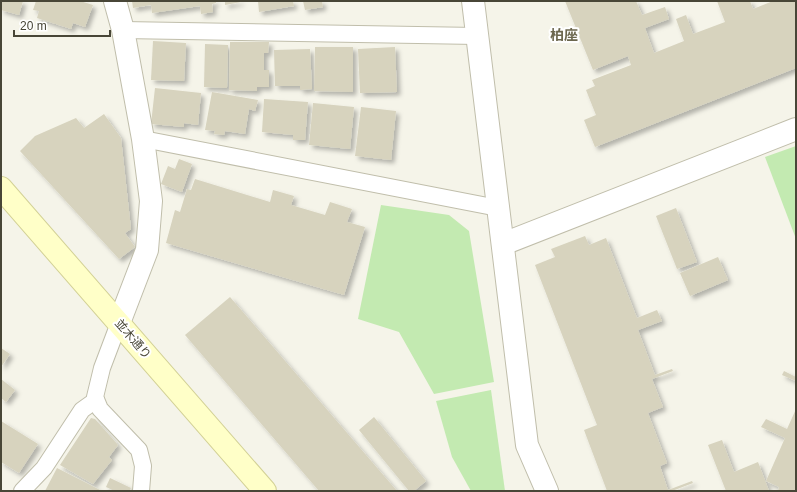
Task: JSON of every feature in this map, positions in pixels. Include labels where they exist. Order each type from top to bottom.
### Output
[{"type":"street","points":[[115,1],[123,30],[143,139],[151,201],[147,250],[119,323]]},
{"type":"street","points":[[473,1],[527,445],[547,491]]},
{"type":"street","points":[[503,244],[796,129]]},
{"type":"street","name":"並木通り","points":[[1,188],[265,491]]},
{"type":"lane","points":[[123,30],[477,36]]},
{"type":"lane","points":[[143,139],[498,208]]},
{"type":"lane","points":[[119,323],[102,368],[95,397],[100,409],[139,450],[143,466],[141,491]]},
{"type":"lane","points":[[22,491],[44,468],[82,410],[96,400]]},
{"type":"green space","points":[[796,146],[796,239],[765,157]]},
{"type":"green space","points":[[381,205],[449,215],[469,231],[494,382],[434,394],[399,332],[358,319]]},
{"type":"green space","points":[[491,390],[505,491],[471,491],[452,457],[436,401]]},
{"type":"building","points":[[1,1],[23,1],[19,15],[1,10]]},
{"type":"building","points":[[36,1],[80,1],[93,5],[85,27],[73,23],[71,29],[37,18],[39,11],[33,10]]},
{"type":"building","points":[[132,1],[216,1],[216,3],[212,4],[213,12],[201,14],[200,6],[152,13],[151,5],[133,8]]},
{"type":"building","points":[[225,1],[241,1],[241,2],[225,5]]},
{"type":"building","points":[[258,1],[293,1],[294,6],[259,12]]},
{"type":"building","points":[[303,1],[322,1],[323,7],[305,10]]},
{"type":"building","points":[[565,1],[636,1],[642,15],[665,7],[669,19],[645,28],[654,53],[684,41],[676,19],[686,15],[693,34],[725,22],[717,1],[750,1],[753,9],[773,1],[796,1],[796,68],[595,147],[584,120],[596,115],[586,90],[595,86],[592,80],[631,65],[628,56],[593,70]]},
{"type":"building","points":[[153,41],[186,43],[184,81],[151,80]]},
{"type":"building","points":[[230,42],[269,42],[268,53],[264,53],[264,70],[269,70],[269,87],[257,87],[257,91],[229,90]]},
{"type":"building","points":[[205,44],[228,45],[227,88],[204,87]]},
{"type":"building","points":[[315,47],[353,47],[353,92],[314,91]]},
{"type":"building","points":[[395,47],[397,92],[360,93],[358,49]]},
{"type":"building","points":[[310,49],[312,89],[300,90],[300,86],[275,86],[274,50]]},
{"type":"building","points":[[155,88],[201,93],[198,125],[184,123],[184,127],[151,124]]},
{"type":"building","points":[[212,92],[258,100],[255,111],[249,109],[245,134],[225,131],[224,135],[214,134],[215,131],[205,130]]},
{"type":"building","points":[[264,99],[308,102],[305,140],[293,140],[293,135],[262,132]]},
{"type":"building","points":[[313,103],[354,107],[350,149],[309,145]]},
{"type":"building","points":[[361,107],[396,111],[391,160],[355,156]]},
{"type":"building","points":[[104,114],[121,138],[131,229],[125,233],[135,247],[119,259],[20,151],[35,136],[76,118],[84,128]]},
{"type":"building","points":[[179,159],[192,164],[182,192],[161,184],[168,166],[175,169]]},
{"type":"building","points":[[195,179],[270,202],[273,190],[294,196],[291,205],[325,215],[330,202],[352,209],[347,222],[365,227],[344,295],[166,243],[175,210],[180,212],[187,189],[191,190]]},
{"type":"building","points":[[676,208],[697,262],[677,269],[656,216]]},
{"type":"building","points":[[585,236],[589,245],[606,238],[637,318],[657,310],[662,321],[638,330],[655,375],[672,369],[673,371],[652,379],[663,407],[648,413],[667,463],[660,466],[668,490],[692,481],[693,483],[672,491],[607,491],[584,430],[597,425],[535,265],[555,257],[551,249]]},
{"type":"building","points":[[718,257],[728,280],[690,296],[680,273]]},
{"type":"building","points":[[230,297],[397,491],[319,491],[185,335]]},
{"type":"building","points":[[1,348],[10,354],[1,367]]},
{"type":"building","points":[[784,371],[796,377],[796,381],[782,375]]},
{"type":"building","points":[[1,379],[15,390],[6,402],[1,398]]},
{"type":"building","points":[[796,409],[796,491],[778,491],[779,487],[766,481],[785,438],[761,427],[766,419],[787,429]]},
{"type":"building","points":[[374,417],[426,481],[414,491],[409,491],[359,430]]},
{"type":"building","points":[[91,418],[95,419],[118,445],[109,457],[112,460],[93,484],[60,465]]},
{"type":"building","points":[[1,421],[38,444],[19,473],[1,462]]},
{"type":"building","points":[[722,440],[734,472],[758,462],[769,491],[726,491],[708,445]]},
{"type":"building","points":[[57,468],[102,491],[45,491]]},
{"type":"building","points":[[110,478],[131,488],[129,491],[115,491],[106,487]]},
{"type":"district","name":"柏座","points":[[564,35]]}]
